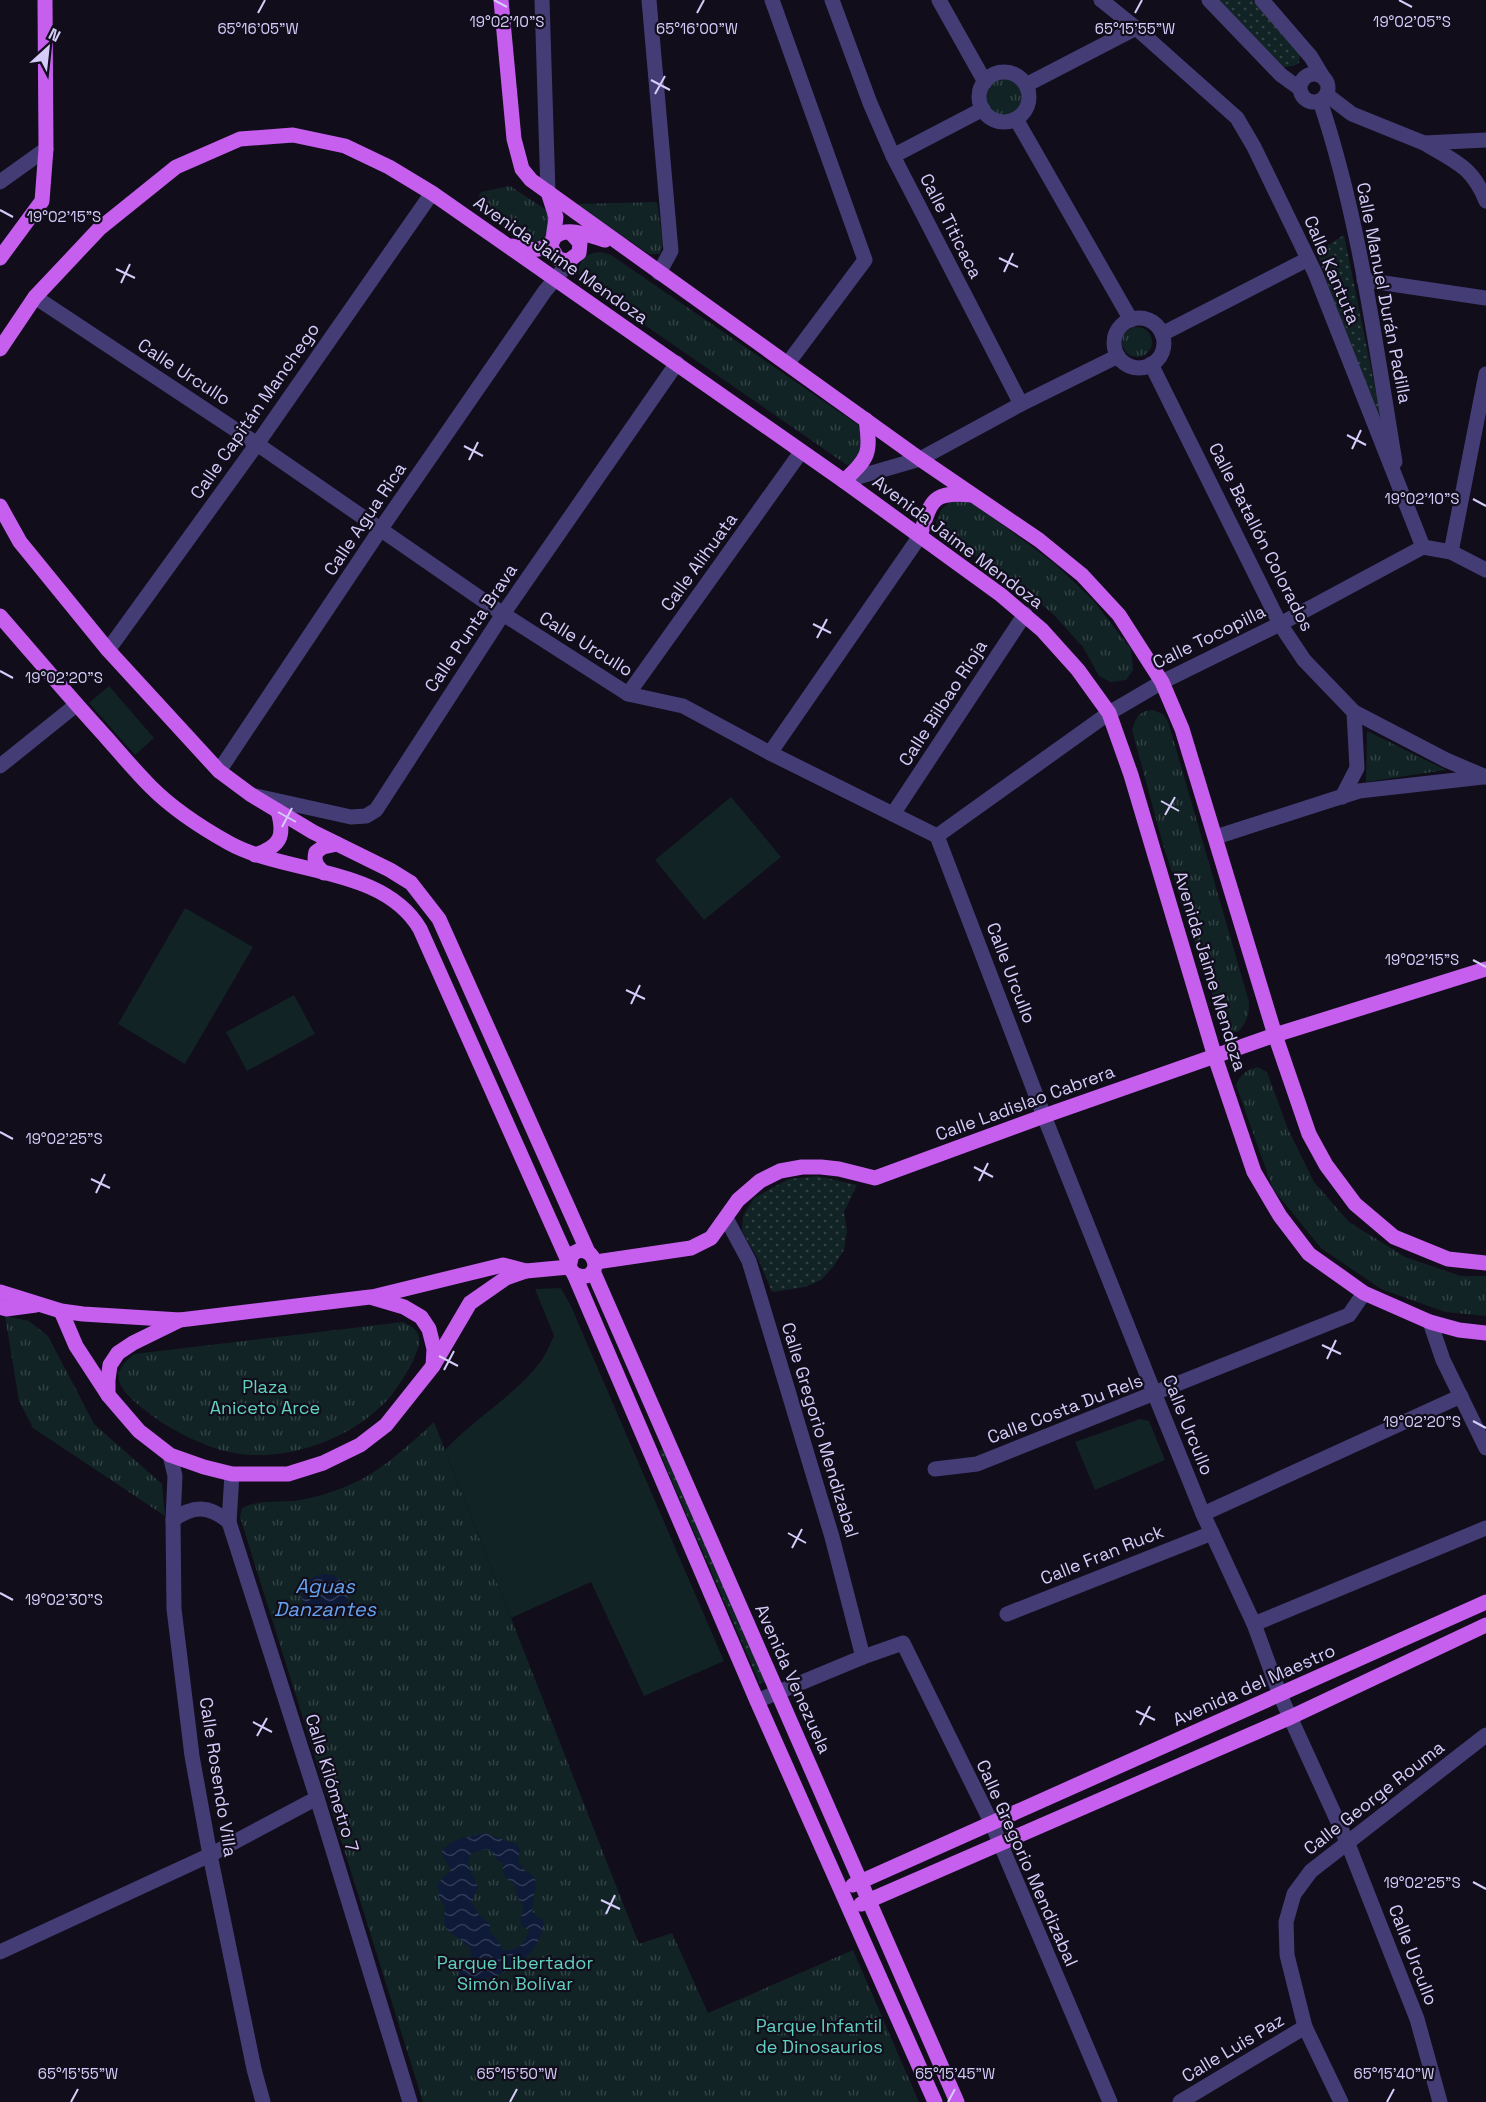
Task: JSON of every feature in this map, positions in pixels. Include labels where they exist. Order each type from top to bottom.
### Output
[{"type":"main road","points":[[0,258],[42,201],[46,149],[45,0]]},
{"type":"main road","points":[[501,0],[517,152],[522,169],[531,180],[548,192],[576,242]]},
{"type":"main road","name":"Avenida Jaime Mendoza","points":[[0,349],[35,297],[99,229],[176,167],[240,139],[293,135],[345,146],[389,167],[432,194],[549,278],[677,363],[920,536],[1025,614],[1078,670],[1109,713],[1131,775],[1215,1057],[1254,1172],[1280,1216],[1309,1254],[1364,1293],[1430,1322],[1459,1330],[1486,1333]]},
{"type":"main road","points":[[548,192],[556,217],[552,243],[558,259],[576,242]]},
{"type":"main road","points":[[504,244],[529,250],[540,250],[552,243],[561,232],[576,242],[619,244],[920,459],[1039,540],[1082,575],[1119,615],[1162,682],[1182,729],[1275,1035],[1309,1134],[1326,1165],[1355,1204],[1394,1237],[1448,1260],[1486,1263]]},
{"type":"main road","points":[[844,481],[857,470],[869,453],[870,443],[866,420]]},
{"type":"main road","points":[[920,536],[928,509],[937,498],[951,493],[972,495]]},
{"type":"main road","name":"Avenida Venezuela","points":[[0,506],[20,543],[108,650],[219,771],[278,811],[411,883],[439,919],[592,1262],[957,2102]]},
{"type":"main road","points":[[0,615],[76,705],[152,788],[204,828],[255,855],[353,880],[389,898],[411,914],[420,929],[486,1077],[757,1701],[935,2102]]},
{"type":"main road","points":[[255,855],[268,851],[276,845],[282,834],[278,811]]},
{"type":"main road","points":[[324,873],[316,865],[314,858],[316,852],[324,847],[337,844]]},
{"type":"main road","points":[[420,929],[425,934],[436,933],[440,927],[439,919]]},
{"type":"main road","name":"Calle Ladislao Cabrera","points":[[570,1268],[578,1276],[586,1276],[592,1262],[691,1248],[711,1238],[738,1200],[760,1181],[780,1171],[802,1167],[821,1167],[875,1178],[1275,1035],[1486,969]]},
{"type":"main road","points":[[486,1077],[499,1082],[505,1078],[505,1067]]},
{"type":"main road","points":[[570,1268],[572,1254],[575,1252],[592,1262]]},
{"type":"main road","points":[[0,1292],[61,1311],[180,1320],[370,1297],[494,1266],[503,1265],[526,1271]]},
{"type":"main road","points":[[61,1311],[76,1346],[108,1395],[139,1431],[170,1455],[232,1474],[288,1474],[323,1463],[360,1445],[386,1425],[433,1366],[470,1303],[506,1278],[526,1271],[570,1268]]},
{"type":"main road","points":[[370,1297],[404,1307],[421,1317],[429,1329],[434,1350],[433,1366]]},
{"type":"main road","points":[[0,1307],[6,1309],[41,1304]]},
{"type":"main road","points":[[108,1395],[110,1365],[118,1353],[180,1320]]},
{"type":"main road","name":"Avenida del Maestro","points":[[841,1890],[1486,1602]]},
{"type":"main road","points":[[850,1909],[1290,1717],[1486,1625]]},
{"type":"street","points":[[542,0],[548,192]]},
{"type":"street","points":[[649,0],[671,251],[659,273]]},
{"type":"street","points":[[772,0],[865,260],[788,363]]},
{"type":"street","name":"Calle Titicaca","points":[[832,0],[870,103],[893,156],[1021,404]]},
{"type":"street","points":[[939,0],[985,82]]},
{"type":"street","name":"Calle Kantuta","points":[[1101,0],[1237,118],[1254,147],[1308,259],[1423,547]]},
{"type":"street","points":[[1209,0],[1281,75],[1299,88],[1303,98],[1316,102],[1324,98],[1328,85],[1311,57],[1262,0]]},
{"type":"street","points":[[1026,85],[1136,28]]},
{"type":"street","points":[[1006,72],[1021,79],[1026,85],[1029,93],[1027,108],[1016,119],[994,120],[983,109],[980,95],[985,82],[998,73],[1006,72]]},
{"type":"street","points":[[1299,88],[1305,76],[1315,74],[1323,77]]},
{"type":"street","points":[[1324,98],[1353,114],[1424,142],[1464,167],[1479,183],[1486,201]]},
{"type":"street","name":"Calle Manuel Durán Padilla","points":[[1324,98],[1364,280],[1401,495]]},
{"type":"street","points":[[893,156],[983,109]]},
{"type":"street","points":[[1016,119],[1131,320]]},
{"type":"street","points":[[1424,142],[1486,140]]},
{"type":"street","points":[[0,182],[46,149]]},
{"type":"street","name":"Calle Capitán Manchego","points":[[108,650],[257,444],[432,194]]},
{"type":"street","name":"Calle Agua Rica","points":[[219,771],[549,278],[576,242]]},
{"type":"street","name":"Calle Agua Rica","points":[[549,278],[552,243]]},
{"type":"street","points":[[1162,334],[1308,259]]},
{"type":"street","points":[[1364,280],[1486,298]]},
{"type":"street","name":"Calle Urcullo","points":[[35,297],[257,444],[503,614],[628,694],[683,706],[770,753],[937,836],[1044,1116],[1203,1514],[1254,1624],[1280,1695],[1348,1844],[1417,2019],[1440,2102]]},
{"type":"street","points":[[1138,318],[1152,322],[1162,334],[1161,354],[1151,364],[1144,367],[1130,366],[1118,356],[1114,342],[1116,335],[1119,328],[1131,320],[1138,318]]},
{"type":"street","points":[[844,481],[920,459],[1021,404],[1118,356]]},
{"type":"street","name":"Calle Punta Brava","points":[[250,794],[351,818],[366,816],[376,810],[503,614],[677,363]]},
{"type":"street","name":"Calle Batallón Colorados","points":[[1151,364],[1280,624],[1304,660],[1354,712],[1446,760],[1486,777]]},
{"type":"street","points":[[1451,552],[1486,374]]},
{"type":"street","name":"Calle Alihuata","points":[[628,694],[801,452]]},
{"type":"street","points":[[770,753],[920,536]]},
{"type":"street","points":[[1423,547],[1451,552],[1486,570]]},
{"type":"street","name":"Calle Tocopilla","points":[[937,836],[1109,713],[1162,682],[1280,624],[1423,547]]},
{"type":"street","name":"Calle Bilbao Rioja","points":[[893,814],[1025,614]]},
{"type":"street","points":[[0,766],[76,705]]},
{"type":"street","points":[[1342,797],[1357,768],[1354,712]]},
{"type":"street","points":[[1216,837],[1359,791],[1486,777]]},
{"type":"street","points":[[282,834],[294,820],[315,809]]},
{"type":"street","points":[[314,832],[307,820],[308,814],[315,809]]},
{"type":"street","name":"Calle Gregorio Mendizabal","points":[[726,1218],[749,1261],[832,1537],[862,1657],[903,1642],[992,1824],[1110,2102]]},
{"type":"street","name":"Calle Costa Du Rels","points":[[934,1469],[977,1464],[1155,1395],[1349,1315],[1364,1293]]},
{"type":"street","points":[[1430,1322],[1443,1360],[1486,1448]]},
{"type":"street","points":[[1203,1514],[1461,1396]]},
{"type":"street","name":"Calle Rosendo Villa","points":[[170,1455],[175,1476],[174,1609],[192,1756],[210,1855],[254,2069],[263,2102]]},
{"type":"street","name":"Calle Kilómetro 7","points":[[232,1474],[229,1522],[410,2102]]},
{"type":"street","points":[[173,1520],[183,1512],[208,1509],[229,1522]]},
{"type":"street","points":[[1254,1624],[1486,1528]]},
{"type":"street","name":"Calle Fran Ruck","points":[[1007,1614],[1212,1533]]},
{"type":"street","points":[[757,1701],[862,1657]]},
{"type":"street","name":"Calle George Rouma","points":[[1341,2102],[1305,2027],[1287,1955],[1286,1922],[1294,1894],[1311,1871],[1486,1735]]},
{"type":"street","points":[[0,1952],[210,1855],[317,1798]]},
{"type":"street","name":"Calle Luis Paz","points":[[1180,2102],[1305,2027]]},
{"type":"green space","points":[[1219,0],[1253,0],[1300,55],[1299,63],[1284,67]]},
{"type":"green space","points":[[1005,77],[1018,83],[1024,96],[1018,109],[1005,115],[992,109],[986,96],[992,83]]},
{"type":"green space","points":[[510,186],[548,211],[552,224],[544,241],[526,244],[474,207],[481,192]]},
{"type":"green space","points":[[657,202],[663,244],[660,254],[649,254],[576,204]]},
{"type":"green space","points":[[1344,235],[1382,422],[1373,419],[1317,252]]},
{"type":"green space","points":[[601,252],[611,255],[857,424],[864,438],[857,462],[847,465],[581,281],[578,271],[583,260],[588,255]]},
{"type":"green space","points":[[1137,327],[1143,328],[1151,336],[1151,348],[1143,356],[1137,357],[1131,356],[1123,348],[1122,342],[1123,336],[1131,328]]},
{"type":"green space","points":[[951,500],[963,500],[976,505],[1055,564],[1093,600],[1131,649],[1133,670],[1126,680],[1111,682],[1099,676],[1083,647],[1053,614],[1014,582],[946,537],[936,523],[941,510]]},
{"type":"green space","points":[[109,686],[154,738],[135,755],[89,703]]},
{"type":"green space","points":[[1153,710],[1163,714],[1168,721],[1249,1002],[1247,1018],[1238,1032],[1228,1032],[1223,1026],[1164,848],[1132,730],[1139,716]]},
{"type":"green space","points":[[1367,731],[1446,770],[1366,782]]},
{"type":"green space","points":[[731,797],[781,857],[704,920],[655,860]]},
{"type":"green space","points":[[185,908],[253,947],[185,1064],[118,1024]]},
{"type":"green space","points":[[294,995],[315,1034],[247,1071],[226,1032]]},
{"type":"green space","points":[[1258,1067],[1267,1072],[1288,1129],[1314,1182],[1349,1222],[1405,1257],[1461,1276],[1486,1276],[1486,1316],[1445,1312],[1381,1289],[1321,1248],[1273,1189],[1236,1085],[1244,1073]]},
{"type":"green space","points":[[817,1176],[857,1185],[844,1212],[847,1231],[844,1250],[821,1280],[805,1287],[772,1292],[759,1261],[742,1231],[743,1216],[754,1198],[770,1189],[789,1179]]},
{"type":"green space","points":[[561,1288],[571,1306],[724,1661],[644,1696],[591,1582],[511,1618],[445,1450],[531,1374],[541,1361],[554,1336],[535,1289]]},
{"type":"green space","points":[[5,1316],[29,1321],[48,1336],[94,1424],[162,1484],[165,1516],[33,1428],[19,1401]]},
{"type":"green space","name":"Plaza Aniceto Arce","points":[[403,1322],[417,1332],[419,1343],[409,1368],[390,1397],[371,1415],[351,1429],[330,1440],[295,1451],[271,1455],[248,1455],[224,1451],[201,1443],[169,1427],[150,1414],[124,1391],[119,1382],[118,1373],[134,1354]]},
{"type":"green space","points":[[1140,1419],[1149,1421],[1165,1460],[1095,1490],[1075,1442]]},
{"type":"green space","name":"Parque Libertador Simón Bolívar","points":[[434,1422],[639,1944],[672,1933],[708,2013],[853,1950],[919,2102],[423,2102],[240,1517],[242,1508],[248,1505],[301,1500],[323,1495],[359,1481],[388,1462]]},
{"type":"green space","points":[[664,1448],[765,1682],[760,1684],[659,1451]]},
{"type":"water","name":"Aguas Danzantes","points":[[325,1574],[341,1581],[348,1597],[341,1613],[325,1620],[309,1613],[302,1597],[309,1581]]},
{"type":"water","points":[[485,1833],[520,1848],[518,1860],[523,1869],[536,1881],[532,1911],[543,1920],[542,1933],[536,1945],[514,1966],[487,1979],[473,1980],[461,1978],[457,1969],[471,1956],[470,1947],[446,1929],[445,1907],[439,1898],[438,1883],[451,1870],[441,1853],[445,1848],[455,1841]],"holes":[[[486,1849],[492,1851],[496,1859],[503,1863],[505,1876],[515,1884],[517,1897],[524,1907],[520,1920],[522,1926],[529,1930],[517,1948],[503,1951],[498,1940],[490,1933],[490,1924],[479,1915],[471,1902],[478,1888],[468,1863],[471,1853]]]},
{"type":"park label","name":"Parque Infantil de Dinosaurios","points":[[819,2036]]}]
